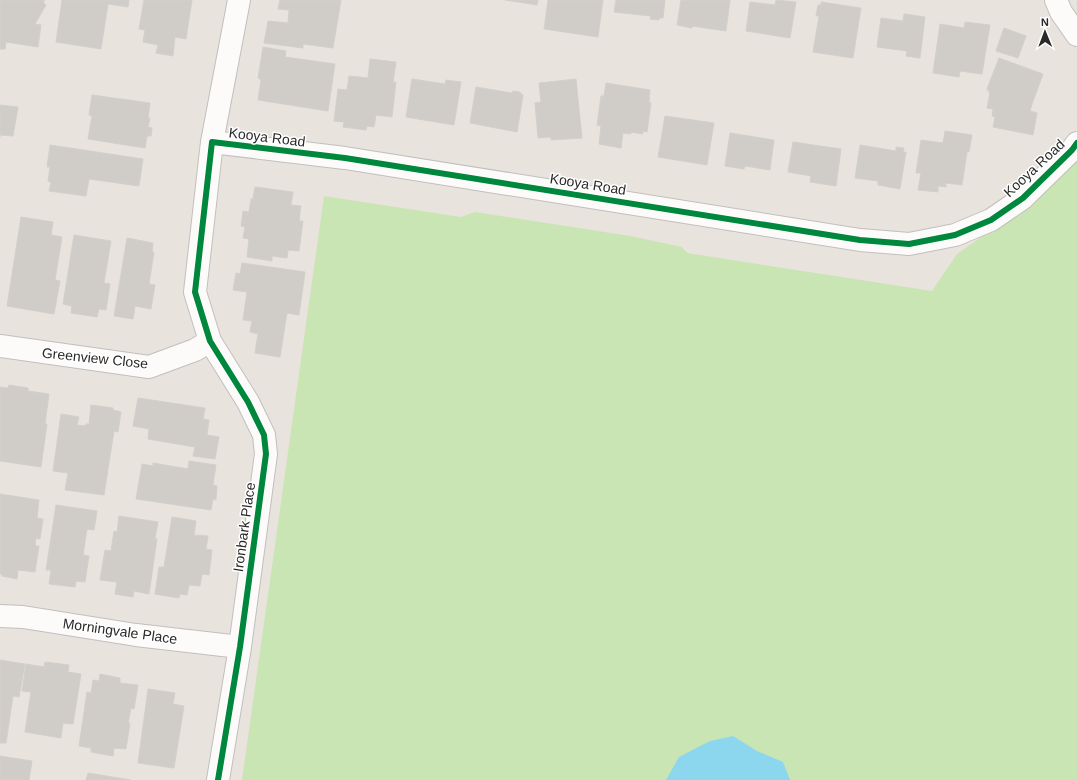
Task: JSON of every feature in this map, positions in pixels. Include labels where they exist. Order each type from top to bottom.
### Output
[{"type":"street","points":[[212,142],[239,0]]},
{"type":"street","points":[[1056,0],[1077,36]]},
{"type":"street","name":"Kooya Road","points":[[195,292],[212,142],[345,158],[860,240],[909,244],[955,235],[991,220],[1023,198],[1072,150],[1077,143]]},
{"type":"street","name":"Ironbark Place","points":[[195,292],[210,341],[248,402],[264,435],[266,454],[240,647],[218,780]]},
{"type":"street","name":"Greenview Close","points":[[0,346],[149,367],[195,350],[210,341]]},
{"type":"street","name":"Morningvale Place","points":[[0,616],[23,617],[136,635],[240,647]]},
{"type":"green space","points":[[1077,159],[1077,780],[242,780],[324,196],[461,217],[475,212],[630,236],[682,247],[687,253],[932,291],[957,254],[984,235],[1000,228],[1037,199]]},
{"type":"water","points":[[733,736],[757,751],[783,762],[790,780],[666,780],[679,757],[710,741]]},
{"type":"building","points":[[0,0],[45,0],[43,2],[46,5],[35,24],[41,25],[38,47],[6,42],[5,49],[0,49]]},
{"type":"building","points":[[62,0],[129,0],[128,7],[108,4],[101,49],[56,42]]},
{"type":"building","points":[[144,0],[192,0],[186,39],[175,37],[173,56],[156,53],[158,45],[143,42],[145,30],[139,29]]},
{"type":"building","points":[[280,0],[341,0],[333,48],[303,44],[303,48],[264,43],[268,21],[288,23],[289,10],[278,9]]},
{"type":"building","points":[[505,0],[538,0],[537,5]]},
{"type":"building","points":[[548,0],[603,0],[598,37],[544,29]]},
{"type":"building","points":[[616,0],[665,0],[663,18],[659,18],[659,20],[650,19],[651,16],[614,12]]},
{"type":"building","points":[[681,0],[730,0],[726,31],[677,25]]},
{"type":"building","points":[[776,0],[796,2],[790,38],[746,31],[750,2],[775,5]]},
{"type":"building","points":[[821,2],[861,8],[853,58],[813,52],[819,16],[816,16],[818,5],[821,5]]},
{"type":"building","points":[[904,14],[925,17],[920,58],[906,56],[907,51],[877,47],[881,18],[903,21]]},
{"type":"building","points":[[965,22],[990,25],[982,74],[960,71],[959,77],[933,73],[940,24],[964,28]]},
{"type":"building","points":[[1004,28],[1026,36],[1018,58],[996,51]]},
{"type":"building","points":[[263,47],[286,51],[285,57],[335,64],[328,111],[258,100],[261,80],[258,78]]},
{"type":"building","points":[[999,58],[1043,74],[1030,111],[1037,113],[1033,135],[993,127],[995,117],[992,116],[993,109],[987,108],[990,93],[987,89]]},
{"type":"building","points":[[370,59],[396,62],[393,82],[396,82],[392,117],[376,115],[374,127],[367,126],[366,130],[343,127],[344,122],[334,121],[338,89],[347,90],[349,76],[368,78]]},
{"type":"building","points":[[412,79],[445,84],[446,80],[461,82],[454,125],[406,117]]},
{"type":"building","points":[[576,79],[582,138],[551,140],[551,137],[538,138],[535,103],[541,102],[539,83]]},
{"type":"building","points":[[606,83],[650,90],[649,102],[651,103],[647,132],[643,131],[643,134],[631,132],[631,134],[623,133],[621,148],[599,144],[601,126],[597,125],[601,96],[604,96]]},
{"type":"building","points":[[476,87],[512,93],[513,91],[520,92],[523,95],[517,132],[470,123]]},
{"type":"building","points":[[92,95],[150,103],[148,118],[150,118],[148,127],[152,128],[151,136],[147,136],[145,148],[88,139],[92,116],[89,115]]},
{"type":"building","points":[[0,105],[18,107],[13,136],[0,135]]},
{"type":"building","points":[[665,116],[714,123],[707,165],[658,157]]},
{"type":"building","points":[[945,131],[972,135],[969,152],[967,152],[962,185],[946,183],[946,187],[938,186],[938,192],[918,190],[921,173],[916,173],[921,140],[943,143]]},
{"type":"building","points":[[730,133],[774,140],[770,170],[745,166],[744,169],[725,166]]},
{"type":"building","points":[[793,142],[841,149],[836,186],[810,182],[811,176],[788,172]]},
{"type":"building","points":[[50,145],[143,159],[139,186],[89,179],[86,196],[49,191],[51,182],[48,181],[50,167],[47,167]]},
{"type":"building","points":[[860,145],[896,151],[896,147],[904,148],[903,152],[906,152],[900,189],[878,185],[878,181],[855,178]]},
{"type":"building","points":[[255,187],[293,192],[291,205],[301,206],[299,221],[303,221],[299,251],[288,250],[287,258],[272,256],[272,261],[247,257],[249,239],[243,238],[245,227],[241,226],[243,211],[249,212]]},
{"type":"building","points":[[21,217],[53,222],[51,235],[62,237],[55,280],[60,281],[54,314],[7,306]]},
{"type":"building","points":[[74,235],[111,241],[104,283],[110,284],[106,310],[99,309],[97,317],[71,313],[72,306],[63,304]]},
{"type":"building","points":[[127,238],[153,243],[152,252],[154,252],[149,284],[155,285],[151,309],[135,306],[133,319],[114,316]]},
{"type":"building","points":[[242,263],[305,272],[299,315],[287,313],[280,357],[255,353],[258,334],[250,332],[252,321],[243,320],[247,292],[233,290],[236,273],[240,274]]},
{"type":"building","points":[[9,385],[28,388],[28,391],[49,394],[45,424],[47,424],[41,467],[0,461],[0,387],[8,388]]},
{"type":"building","points":[[138,398],[205,408],[203,419],[209,420],[207,435],[219,437],[215,459],[193,456],[195,447],[148,439],[149,429],[133,426]]},
{"type":"building","points":[[91,405],[113,408],[113,410],[121,412],[118,432],[114,431],[104,495],[65,490],[68,473],[53,471],[61,414],[79,417],[77,425],[85,426],[86,424],[89,424]]},
{"type":"building","points":[[189,461],[216,465],[213,485],[217,486],[216,500],[213,499],[211,510],[136,499],[142,464],[153,466],[153,463],[188,469]]},
{"type":"building","points":[[0,494],[39,500],[37,518],[43,519],[40,539],[36,538],[35,546],[39,546],[35,572],[18,570],[17,579],[2,576],[2,574],[0,574]]},
{"type":"building","points":[[56,505],[97,511],[94,530],[87,529],[83,555],[89,556],[85,582],[76,581],[75,587],[49,584],[51,570],[46,570]]},
{"type":"building","points":[[119,516],[158,522],[149,594],[134,591],[133,597],[115,594],[117,582],[100,580],[105,550],[111,551],[114,531],[117,532]]},
{"type":"building","points":[[172,517],[196,521],[194,535],[208,536],[206,549],[212,550],[209,575],[202,574],[200,586],[189,585],[187,595],[180,594],[179,598],[155,594],[159,567],[164,567]]},
{"type":"building","points":[[0,660],[25,664],[19,697],[13,696],[6,743],[0,743]]},
{"type":"building","points":[[45,662],[69,665],[68,672],[81,674],[73,724],[63,723],[61,738],[25,732],[31,692],[22,691],[26,664],[44,667]]},
{"type":"building","points":[[100,674],[120,678],[120,683],[138,685],[134,709],[131,708],[128,723],[130,723],[126,749],[114,748],[113,756],[91,752],[91,748],[79,746],[87,692],[91,693],[93,680],[99,681]]},
{"type":"building","points":[[148,689],[175,693],[173,704],[184,706],[174,768],[138,763]]},
{"type":"building","points":[[0,756],[32,761],[29,780],[0,780]]},
{"type":"building","points":[[88,773],[131,780],[86,780]]},
{"type":"cycle path","points":[[218,780],[240,647],[266,454],[264,435],[248,402],[210,341],[195,292],[212,142],[345,158],[860,240],[909,244],[955,235],[991,220],[1023,198],[1072,150],[1077,143]]}]
